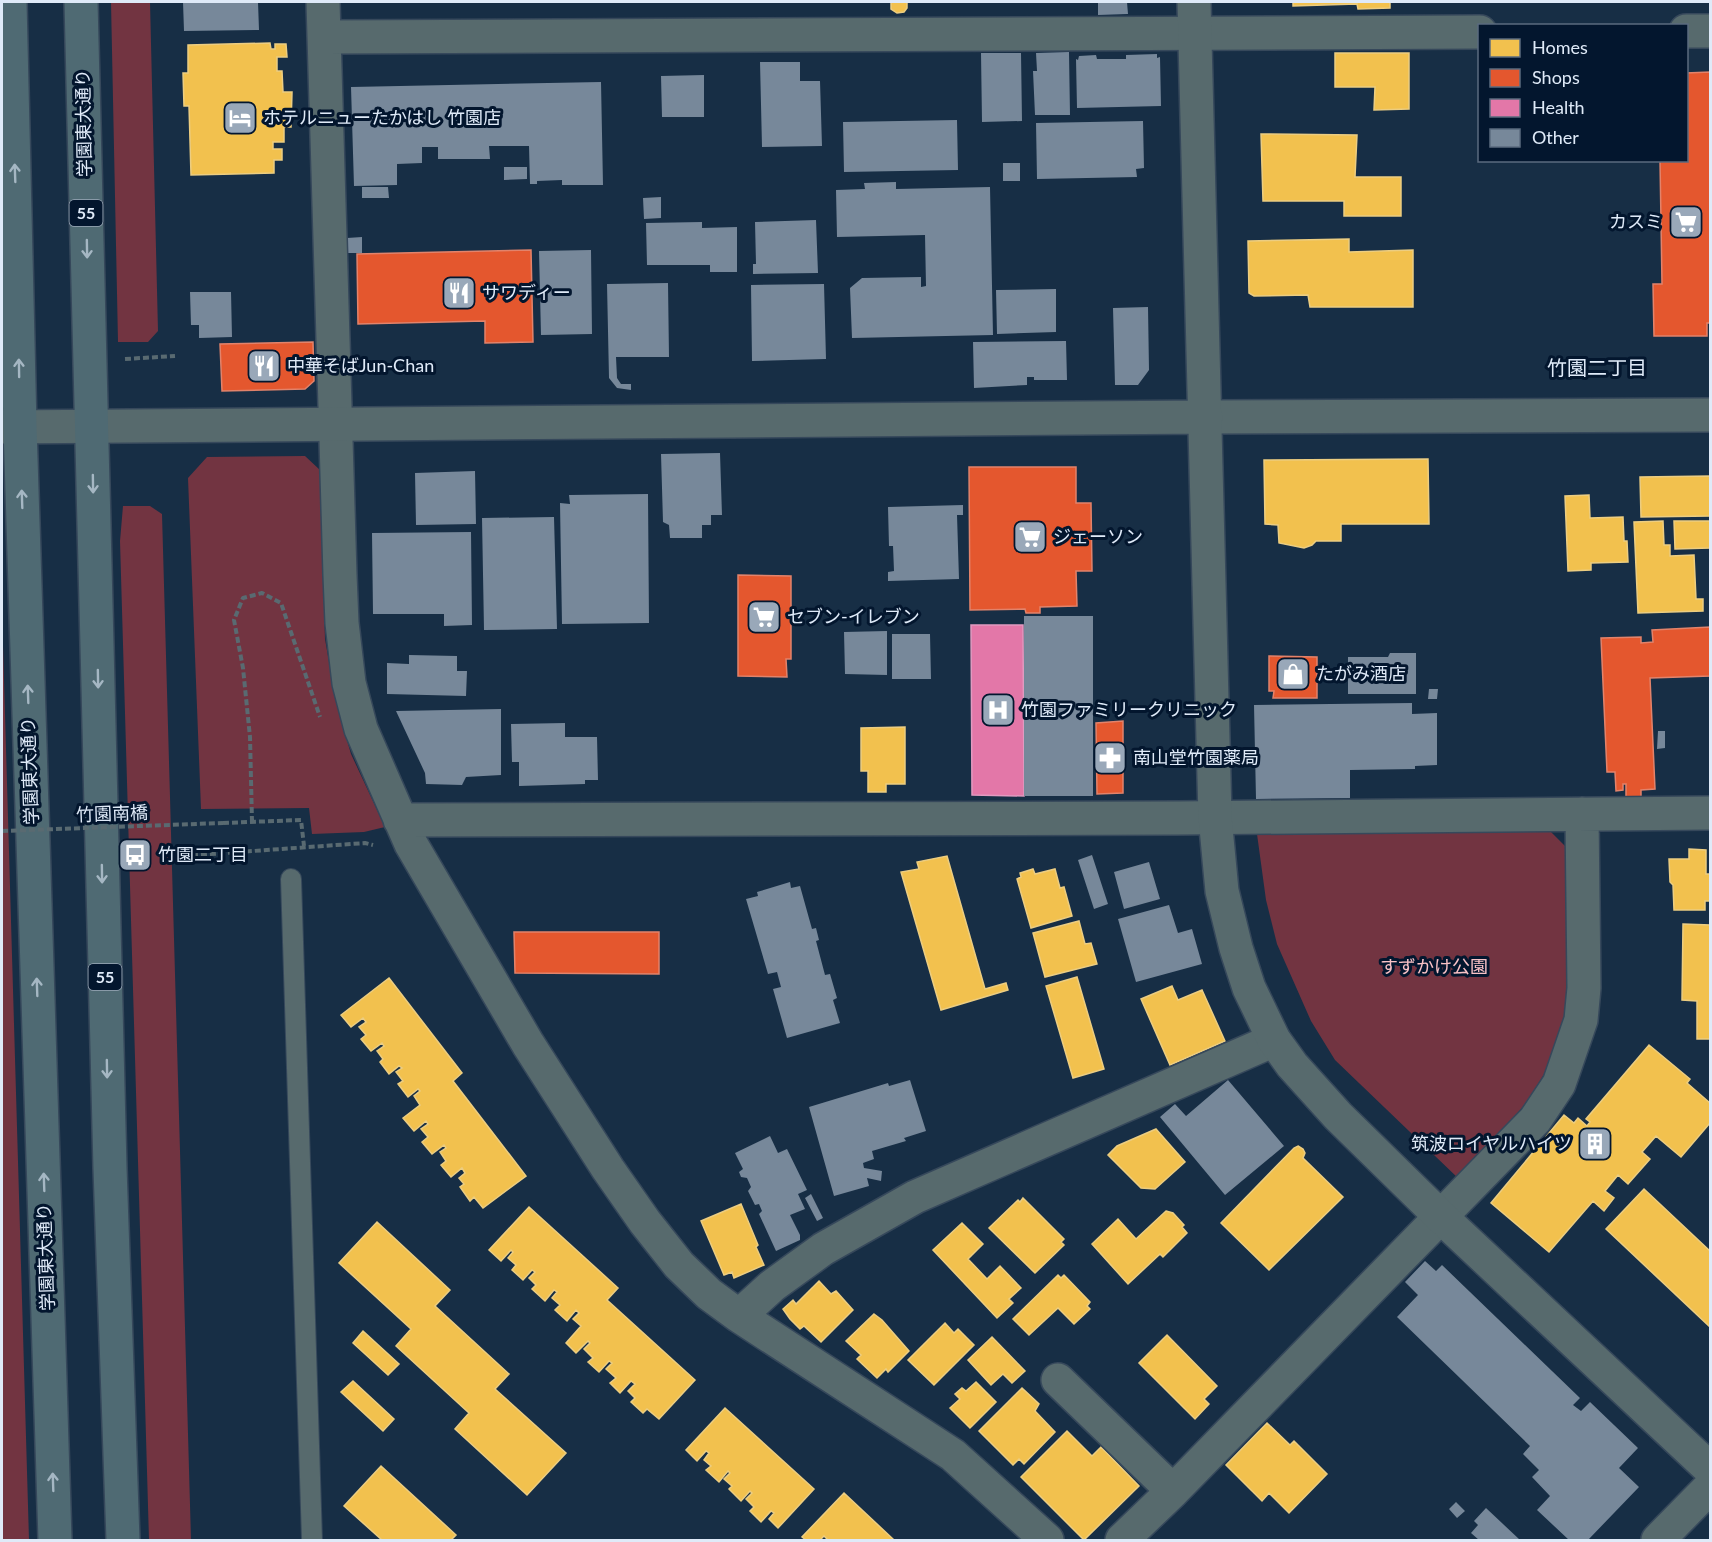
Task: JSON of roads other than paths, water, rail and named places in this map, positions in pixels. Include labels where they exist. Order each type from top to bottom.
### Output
[{"type":"main road","name":"学園東大通り","points":[[10,2],[11,427],[55,1540]]},
{"type":"main road","name":"学園東大通り","points":[[81,2],[110,1179],[123,1540]]},
{"type":"street","points":[[323,2],[342,623],[349,683],[387,828],[411,844],[528,1044],[608,1169],[679,1265],[709,1294],[739,1316],[953,1455],[1047,1540]]},
{"type":"street","points":[[324,37],[1194,17],[1478,32]]},
{"type":"street","points":[[1194,17],[1215,817],[1222,891],[1249,988],[1274,1040],[1292,1065],[1338,1116],[1440,1216],[1710,1469]]},
{"type":"street","points":[[1688,31],[1710,31]]},
{"type":"street","points":[[11,427],[1206,417],[1710,416]]},
{"type":"street","points":[[387,828],[1710,813]]},
{"type":"street","points":[[1122,1540],[1173,1491],[1535,1120],[1559,1084],[1581,1020],[1584,988],[1582,814]]},
{"type":"street","points":[[739,1316],[772,1286],[823,1249],[915,1197],[1274,1040]]},
{"type":"street","points":[[1058,1380],[1173,1491]]},
{"type":"street","points":[[1658,1540],[1710,1487]]},
{"type":"lane","points":[[291,879],[312,1540]]},
{"type":"place","name":"ホテルニューたかはし 竹園店","points":[[240,118]]},
{"type":"place","name":"カスミ","points":[[1686,222]]},
{"type":"place","name":"サワディー","points":[[459,293]]},
{"type":"place","name":"中華そばJun-Chan","points":[[264,366]]},
{"type":"place","name":"ジェーソン","points":[[1030,537]]},
{"type":"place","name":"セブン-イレブン","points":[[764,617]]},
{"type":"place","name":"たがみ酒店","points":[[1293,674]]},
{"type":"place","name":"竹園ファミリークリニック","points":[[998,710]]},
{"type":"place","name":"南山堂竹園薬局","points":[[1110,758]]},
{"type":"place","name":"竹園二丁目","points":[[135,855]]},
{"type":"place","name":"筑波ロイヤルハイツ","points":[[1595,1144]]},
{"type":"district","name":"竹園二丁目","points":[[1597,368]]},
{"type":"park label","name":"すずかけ公園","points":[[1434,967]]}]
